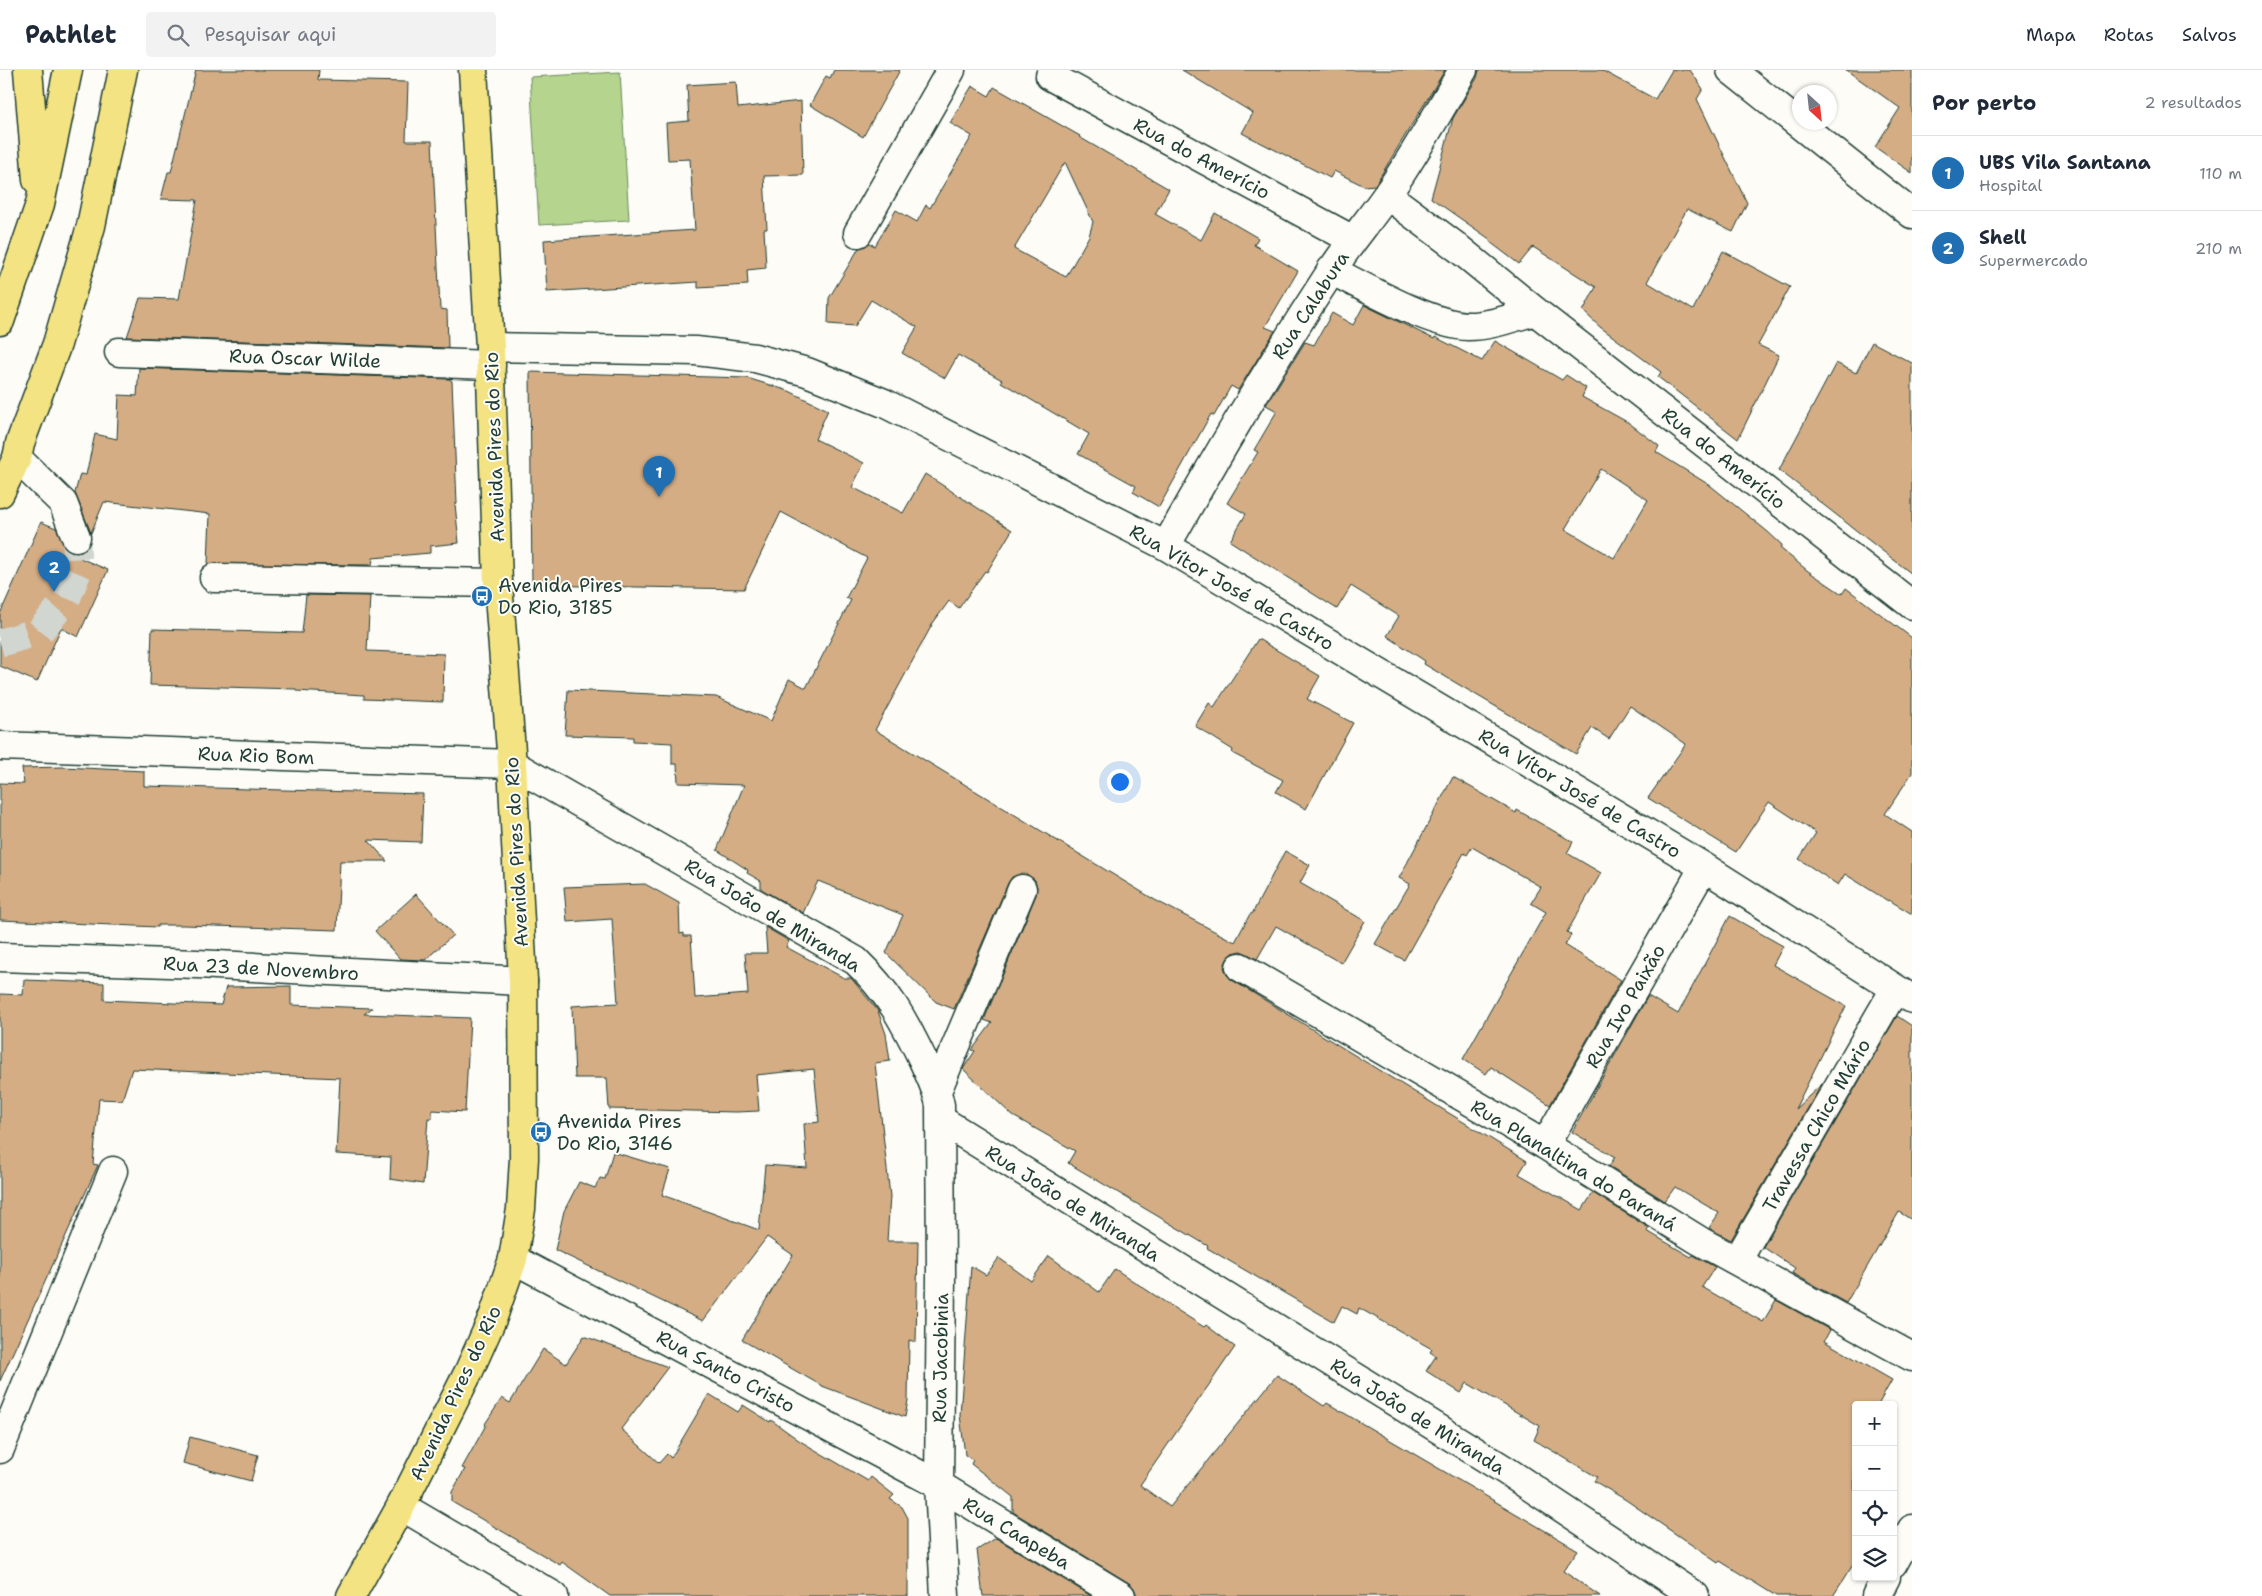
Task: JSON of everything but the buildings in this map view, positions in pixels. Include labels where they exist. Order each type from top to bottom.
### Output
[{"type":"main road","points":[[28,70],[40,204]]},
{"type":"main road","points":[[0,321],[40,204],[68,70]]},
{"type":"main road","points":[[0,493],[17,458],[20,444],[57,344],[91,226],[123,70]]},
{"type":"main road","name":"Avenida Pires do Rio","points":[[351,1596],[401,1506],[473,1362],[493,1317],[513,1259],[521,1209],[524,1158],[523,980],[512,764],[498,583],[490,356],[473,70]]},
{"type":"street","points":[[858,233],[951,70]]},
{"type":"street","name":"Rua Calabura","points":[[1166,546],[1224,441],[1331,270],[1387,195],[1463,70]]},
{"type":"street","points":[[1731,70],[1912,214]]},
{"type":"street","name":"Rua do Amerício","points":[[1050,76],[1353,240]]},
{"type":"street","name":"Rua do Amerício","points":[[1387,195],[1458,248],[1912,605]]},
{"type":"street","points":[[1331,270],[1381,296],[1450,324],[1469,326],[1484,324],[1536,311]]},
{"type":"street","name":"Rua Vítor José de Castro","points":[[490,356],[696,351],[755,358],[806,372],[884,403],[1166,546],[1704,867],[1903,994]]},
{"type":"street","name":"Rua Oscar Wilde","points":[[119,352],[490,356]]},
{"type":"street","points":[[17,458],[63,503],[76,537]]},
{"type":"street","points":[[214,578],[498,583]]},
{"type":"street","name":"Rua Rio Bom","points":[[0,746],[512,764]]},
{"type":"street","name":"Rua João de Miranda","points":[[512,764],[856,960],[878,982],[902,1016],[937,1091],[941,1120],[1505,1470],[1696,1596]]},
{"type":"street","name":"Rua Ivo Paixão","points":[[1545,1145],[1704,867]]},
{"type":"street","points":[[937,1091],[1022,889]]},
{"type":"street","name":"Rua 23 de Novembro","points":[[0,957],[197,964],[523,980]]},
{"type":"street","name":"Rua Planaltina do Paraná","points":[[1240,967],[1545,1145],[1736,1261],[1912,1357]]},
{"type":"street","name":"Travessa Chico Mário","points":[[1736,1261],[1903,994]]},
{"type":"street","name":"Rua Jacobinia","points":[[941,1120],[939,1485],[945,1596]]},
{"type":"street","points":[[0,1450],[113,1171]]},
{"type":"street","name":"Rua Santo Cristo","points":[[513,1259],[939,1485]]},
{"type":"street","name":"Rua Caapeba","points":[[939,1485],[1121,1596]]},
{"type":"street","points":[[401,1506],[554,1596]]},
{"type":"street","points":[[1897,1557],[1912,1529]]},
{"type":"street","points":[[1876,1596],[1884,1581]]},
{"type":"green space","points":[[620,72],[629,220],[539,225],[530,77]]},
{"type":"tunnel","points":[[0,643],[40,631],[66,600],[78,571],[76,537]]},
{"type":"place","name":"UBS Vila Santana","points":[[659,497]]},
{"type":"place","name":"Shell","points":[[54,592]]},
{"type":"place","name":"Avenida Pires Do Rio, 3185","points":[[482,596]]},
{"type":"place","name":"Avenida Pires Do Rio, 3146","points":[[541,1132]]}]
